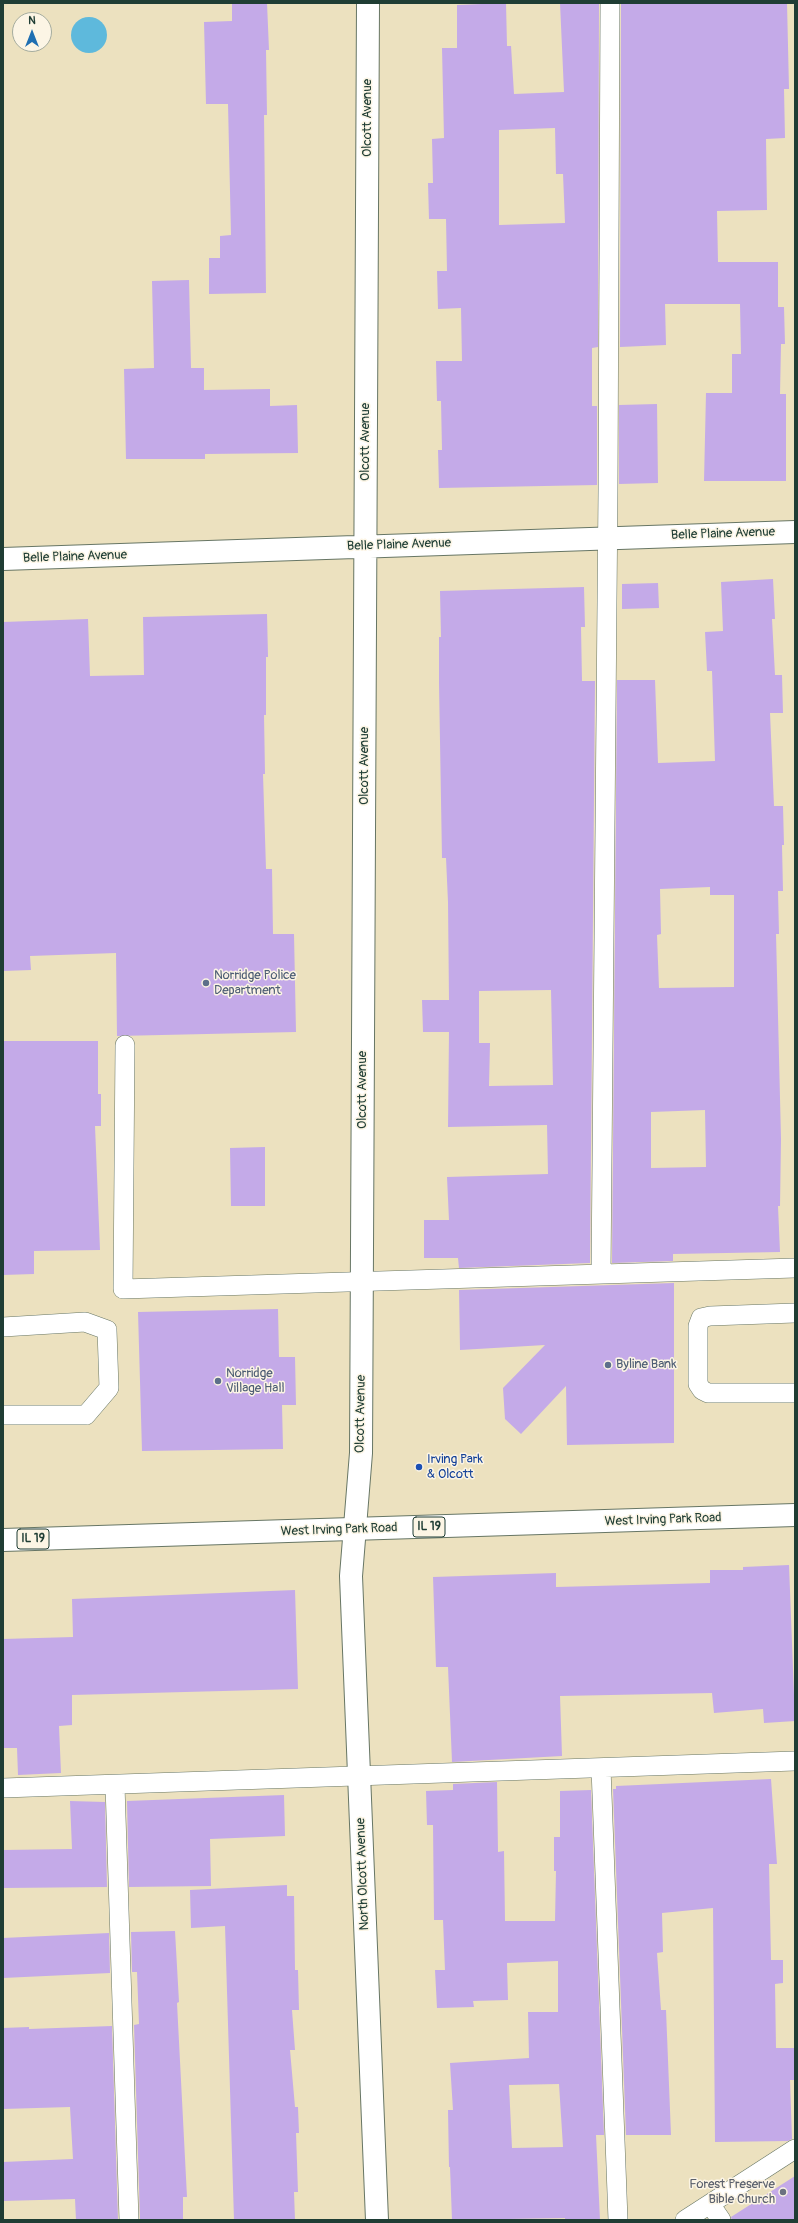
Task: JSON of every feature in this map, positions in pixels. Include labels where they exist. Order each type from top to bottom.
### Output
[{"type":"street","name":"Olcott Avenue","points":[[356,1529],[361,1453],[368,3]]},
{"type":"street","name":"Belle Plaine Avenue","points":[[3,559],[795,532]]},
{"type":"street","name":"West Irving Park Road","points":[[3,1540],[795,1515]]},
{"type":"street","name":"North Olcott Avenue","points":[[356,1529],[352,1576],[377,2220]]},
{"type":"lane","points":[[601,1274],[608,538],[610,3]]},
{"type":"lane","points":[[125,1045],[124,1289],[795,1268]]},
{"type":"lane","points":[[795,1313],[710,1316],[701,1318],[698,1326],[698,1384],[702,1390],[708,1393],[795,1393]]},
{"type":"lane","points":[[3,1327],[85,1322],[107,1330],[109,1388],[86,1415],[3,1415]]},
{"type":"lane","points":[[3,1788],[795,1761]]},
{"type":"lane","points":[[601,1768],[618,2220]]},
{"type":"lane","points":[[114,1784],[129,2220]]},
{"type":"lane","points":[[685,2220],[795,2149]]},
{"type":"lane","points":[[710,2204],[721,2220]]},
{"type":"water","points":[[93,17],[102,22],[106,28],[106,42],[102,48],[93,53],[85,53],[76,48],[72,42],[71,31],[76,22],[82,18]]},
{"type":"building","points":[[232,3],[267,3],[269,50],[266,50],[267,115],[264,115],[266,293],[209,294],[209,258],[220,258],[220,236],[231,235],[228,104],[206,104],[204,22],[232,21]]},
{"type":"building","points":[[506,3],[507,46],[511,46],[514,94],[564,92],[560,3],[599,4],[598,347],[592,348],[592,406],[597,406],[597,485],[439,488],[438,450],[442,450],[441,401],[437,401],[436,361],[462,361],[461,308],[438,309],[437,271],[447,271],[446,219],[429,219],[428,183],[433,183],[432,139],[444,138],[442,48],[457,48],[457,5]],"holes":[[[555,128],[556,174],[563,174],[565,223],[499,225],[499,130]]]},
{"type":"building","points":[[621,3],[787,3],[789,89],[784,89],[785,138],[766,139],[767,210],[717,211],[718,262],[778,262],[778,307],[784,307],[785,344],[781,344],[780,394],[786,394],[786,481],[704,481],[706,393],[732,393],[732,354],[741,354],[740,304],[665,304],[666,345],[620,347]]},
{"type":"building","points":[[189,280],[191,368],[204,368],[204,390],[270,389],[270,406],[297,405],[298,453],[205,454],[205,459],[126,459],[124,369],[154,368],[152,281]]},
{"type":"building","points":[[657,404],[658,483],[619,484],[619,405]]},
{"type":"building","points":[[773,579],[775,619],[772,619],[775,675],[782,675],[783,713],[770,713],[774,806],[783,806],[784,845],[782,845],[783,891],[778,891],[779,934],[776,934],[781,1139],[780,1206],[778,1206],[780,1252],[673,1254],[673,1261],[612,1263],[617,680],[655,680],[658,763],[715,761],[712,671],[707,671],[705,632],[723,631],[721,582]],"holes":[[[710,887],[710,895],[734,895],[734,987],[659,988],[657,935],[661,934],[660,889]],[[705,1110],[706,1167],[651,1168],[651,1112]]]},
{"type":"building","points":[[658,583],[659,608],[622,609],[622,584]]},
{"type":"building","points":[[584,587],[585,627],[581,627],[582,681],[595,681],[590,1263],[459,1268],[458,1258],[424,1258],[424,1220],[449,1220],[447,1177],[548,1174],[547,1125],[448,1127],[449,1032],[423,1032],[422,1000],[449,1000],[446,858],[442,858],[439,683],[439,637],[441,637],[440,591]],"holes":[[[551,990],[553,1085],[489,1086],[490,1043],[479,1043],[479,991]]]},
{"type":"building","points":[[267,614],[268,657],[266,657],[266,715],[264,715],[265,774],[263,774],[266,869],[272,869],[273,934],[294,934],[296,1032],[117,1036],[116,953],[30,956],[31,970],[3,971],[3,622],[88,619],[90,676],[144,675],[143,617]]},
{"type":"building","points":[[3,1041],[98,1041],[98,1094],[101,1094],[101,1126],[95,1126],[100,1250],[34,1251],[34,1274],[3,1275]]},
{"type":"building","points":[[265,1147],[265,1206],[231,1206],[230,1148]]},
{"type":"building","name":"Byline Bank","points":[[674,1283],[674,1443],[567,1445],[566,1386],[521,1434],[505,1419],[503,1388],[545,1345],[460,1350],[459,1290]]},
{"type":"building","name":"Norridge Village Hall","points":[[278,1309],[279,1357],[295,1357],[296,1405],[282,1405],[283,1449],[142,1451],[138,1312]]},
{"type":"building","points":[[789,1565],[795,1721],[764,1723],[763,1709],[714,1713],[712,1693],[560,1696],[562,1756],[452,1762],[448,1667],[436,1667],[433,1577],[556,1573],[556,1587],[710,1583],[710,1570],[743,1570],[743,1567]]},
{"type":"building","points":[[295,1590],[298,1689],[72,1695],[72,1725],[59,1726],[61,1773],[18,1775],[17,1748],[3,1748],[3,1639],[73,1637],[72,1599]]},
{"type":"building","points":[[771,1779],[777,1864],[769,1864],[771,1960],[783,1960],[783,1983],[775,1984],[776,2048],[795,2048],[795,2080],[790,2080],[792,2139],[788,2141],[715,2142],[713,1908],[662,1913],[663,1952],[657,1953],[661,2010],[666,2010],[671,2135],[626,2135],[613,1789],[616,1789],[616,1786]]},
{"type":"building","points":[[497,1782],[498,1852],[504,1851],[505,1921],[555,1921],[556,1871],[554,1871],[554,1837],[560,1837],[560,1791],[591,1790],[604,2135],[596,2135],[600,2220],[565,2220],[565,2218],[452,2220],[448,2110],[453,2110],[450,2063],[529,2058],[528,2012],[558,2012],[558,1961],[507,1963],[508,2000],[473,2001],[474,2007],[437,2008],[435,1970],[445,1970],[443,1920],[434,1920],[433,1825],[427,1825],[426,1791],[453,1790],[453,1784]],"holes":[[[559,2084],[563,2147],[512,2148],[509,2085]]]},
{"type":"building","points":[[284,1795],[285,1836],[210,1839],[211,1886],[129,1887],[127,1801]]},
{"type":"building","points":[[70,1801],[105,1802],[107,1887],[3,1888],[3,1850],[72,1849]]},
{"type":"building","points":[[287,1885],[287,1896],[294,1896],[295,1970],[298,1970],[299,2010],[292,2010],[295,2050],[290,2050],[295,2107],[298,2107],[299,2133],[296,2133],[298,2192],[294,2192],[295,2220],[234,2220],[225,1926],[191,1928],[190,1890]]},
{"type":"building","points":[[175,1931],[179,2002],[177,2003],[187,2197],[183,2197],[183,2220],[140,2220],[134,2025],[139,2024],[137,1972],[132,1972],[131,1932]]},
{"type":"building","points":[[109,1933],[110,1973],[3,1978],[3,1938]]},
{"type":"building","points":[[112,2026],[118,2220],[76,2220],[75,2199],[3,2201],[3,2162],[73,2159],[70,2107],[3,2109],[3,2028],[29,2027],[29,2029]]},
{"type":"building","name":"Forest Preserve Bible Church","points":[[795,2176],[795,2220],[732,2220],[731,2217]]},
{"type":"place","name":"Norridge Police Department","points":[[206,983]]},
{"type":"place","name":"Byline Bank","points":[[608,1365]]},
{"type":"place","name":"Norridge Village Hall","points":[[218,1381]]},
{"type":"place","name":"Irving Park & Olcott","points":[[419,1467]]},
{"type":"place","name":"Forest Preserve Bible Church","points":[[783,2192]]}]
